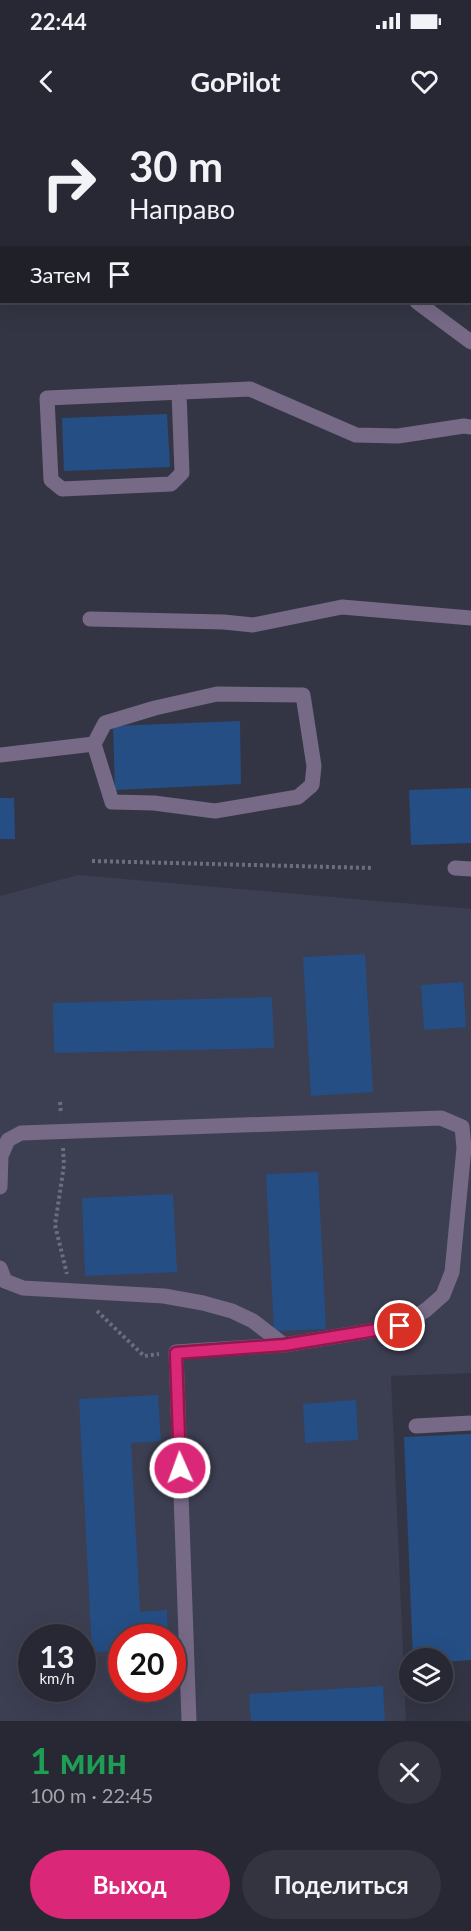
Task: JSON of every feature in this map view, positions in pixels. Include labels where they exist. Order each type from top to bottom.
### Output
[{"type":"lane","points":[[418,303],[471,342]]},
{"type":"lane","points":[[179,392],[182,472],[171,484],[62,489],[51,480],[47,398],[179,392],[250,390],[356,435],[398,436],[464,426],[471,427]]},
{"type":"lane","points":[[90,619],[253,625],[342,608],[471,618]]},
{"type":"lane","points":[[218,693],[303,696],[314,766],[312,785],[298,797],[215,811],[154,803],[112,802],[94,744],[105,723],[218,693]]},
{"type":"lane","points":[[0,755],[94,744]]},
{"type":"lane","points":[[455,868],[471,869]]},
{"type":"lane","points":[[0,1187],[1,1156],[8,1140],[21,1133],[441,1118],[462,1127],[464,1148],[452,1272],[443,1295],[426,1310],[400,1326],[284,1345],[176,1353],[189,1721]]},
{"type":"lane","points":[[0,1268],[5,1281],[23,1288],[164,1296],[203,1303],[232,1311],[253,1321],[284,1345]]},
{"type":"lane","points":[[416,1426],[471,1423]]},
{"type":"path","points":[[92,861],[373,868]]},
{"type":"path","points":[[55,1224],[64,1165],[60,1102]]},
{"type":"shaded area","points":[[78,875],[471,909],[471,1373],[391,1376],[403,1648],[399,1648],[399,1702],[405,1702],[406,1721],[0,1721],[0,896]]},
{"type":"building","points":[[167,414],[170,467],[64,471],[62,418]]},
{"type":"building","points":[[240,721],[241,784],[115,790],[113,726]]},
{"type":"building","points":[[471,788],[471,843],[411,845],[409,790]]},
{"type":"building","points":[[0,798],[14,798],[15,839],[0,839]]},
{"type":"building","points":[[365,954],[373,1092],[311,1096],[303,957]]},
{"type":"building","points":[[463,982],[466,1027],[424,1030],[421,985]]},
{"type":"building","points":[[272,997],[274,1048],[54,1053],[53,1003]]},
{"type":"building","points":[[318,1172],[326,1329],[274,1331],[266,1174]]},
{"type":"building","points":[[173,1194],[177,1272],[85,1276],[82,1198]]},
{"type":"building","points":[[158,1395],[161,1441],[131,1443],[140,1612],[167,1610],[168,1624],[108,1624],[108,1651],[96,1652],[96,1624],[91,1624],[79,1399]]},
{"type":"building","points":[[356,1400],[358,1440],[305,1443],[303,1404]]},
{"type":"building","points":[[471,1434],[471,1660],[453,1661],[453,1648],[413,1648],[404,1437]]},
{"type":"building","points":[[383,1686],[385,1721],[251,1721],[249,1694]]},
{"type":"route","points":[[180,1468],[176,1353],[284,1345],[400,1326]]}]
